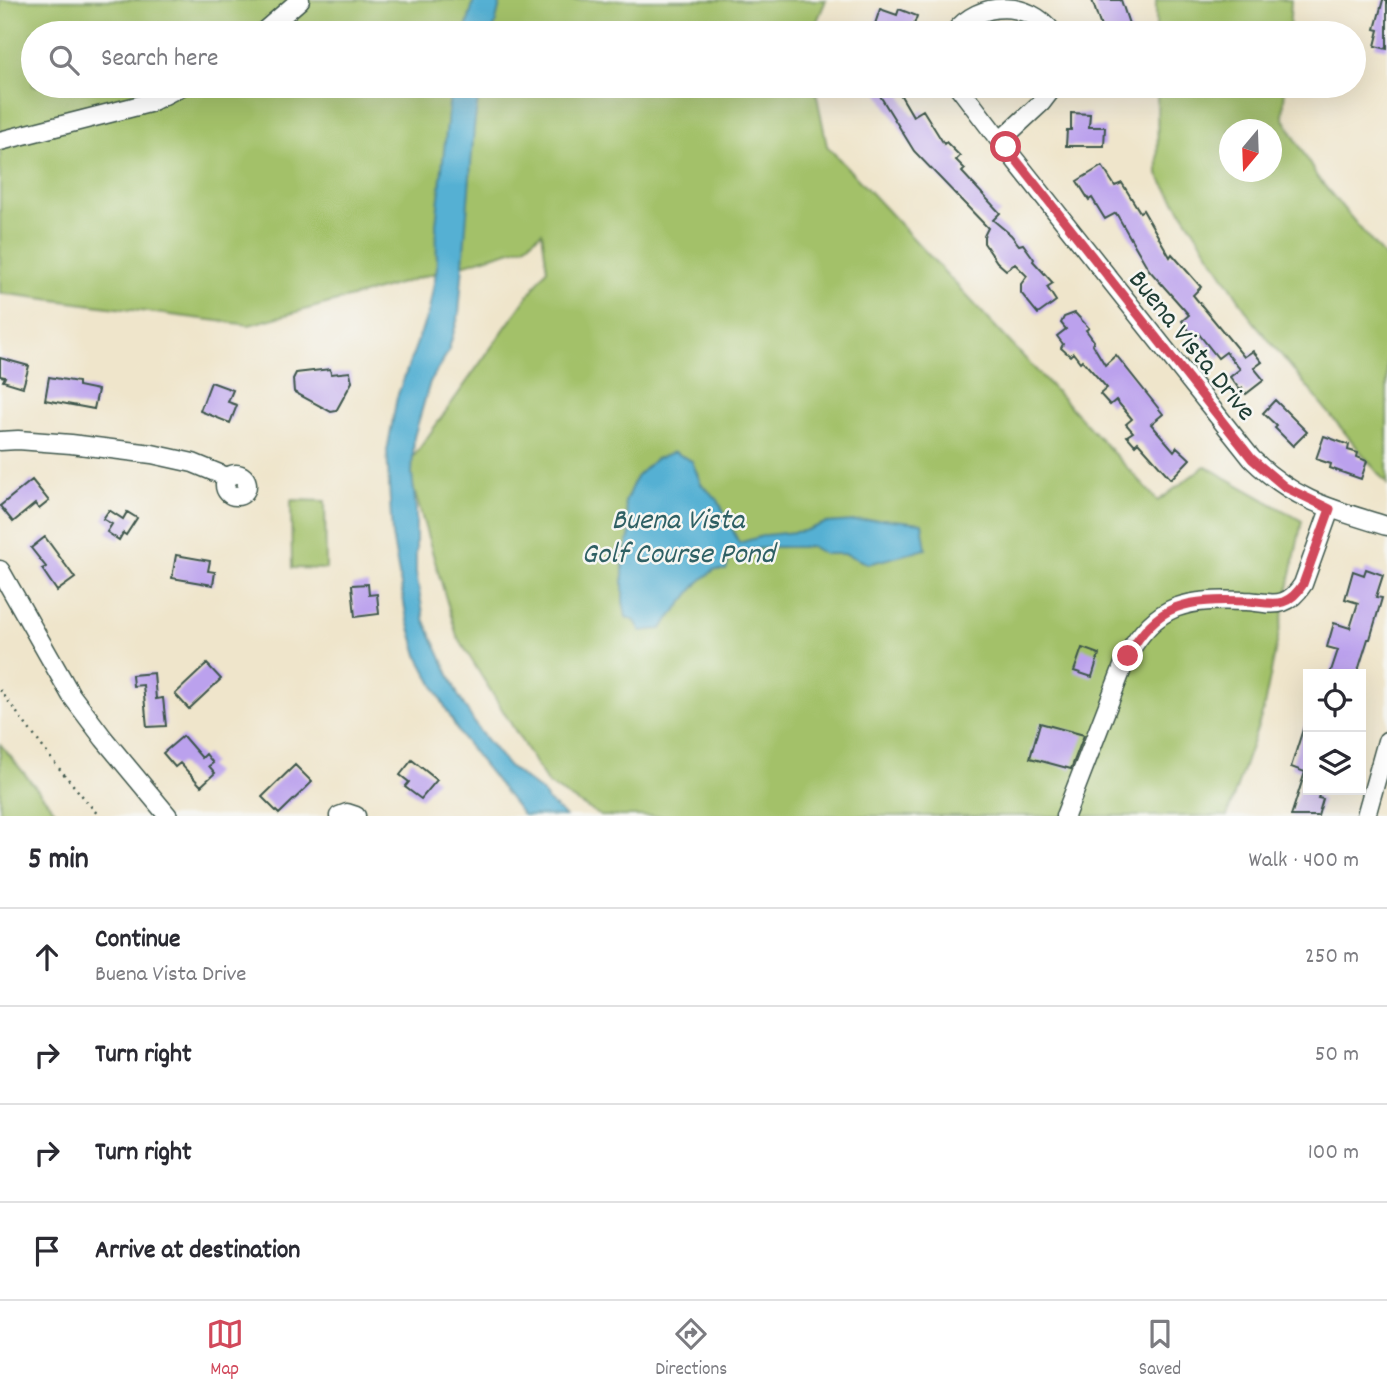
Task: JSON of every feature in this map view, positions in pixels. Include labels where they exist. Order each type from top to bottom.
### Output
[{"type":"street","points":[[276,21],[300,0]]},
{"type":"street","points":[[963,21],[976,9],[1007,1],[1030,9],[1044,21]]},
{"type":"street","points":[[0,141],[149,103],[159,98]]},
{"type":"street","name":"Buena Vista Drive","points":[[967,98],[1252,459],[1285,487],[1330,509],[1387,526]]},
{"type":"street","points":[[1000,141],[1045,98]]},
{"type":"street","points":[[0,441],[71,444],[152,454],[184,461],[227,477]]},
{"type":"street","points":[[1065,816],[1139,634],[1156,617],[1175,607],[1203,600],[1273,604],[1284,602],[1296,594],[1303,584],[1330,509]]},
{"type":"street","points":[[0,570],[71,695],[168,816]]},
{"type":"street","points":[[1366,816],[1387,741]]},
{"type":"street","points":[[339,816],[346,813],[356,816]]},
{"type":"path","points":[[0,690],[52,761],[99,816]]},
{"type":"green space","points":[[0,0],[826,0],[817,21],[21,21],[21,98],[817,98],[827,146],[1158,501],[1205,466],[1302,521],[1263,711],[1227,816],[601,816],[548,784],[457,636],[407,466],[547,269],[542,232],[525,246],[249,325],[0,293]]},
{"type":"green space","points":[[1156,0],[1291,0],[1290,21],[1156,21]]},
{"type":"green space","points":[[1157,98],[1284,98],[1283,117],[1317,177],[1387,260],[1387,484],[1253,321],[1158,175]]},
{"type":"green space","points":[[291,500],[325,501],[326,569],[292,568]]},
{"type":"green space","points":[[0,744],[57,813],[56,816],[0,816]]},
{"type":"water","points":[[474,0],[501,0],[496,21],[468,21]]},
{"type":"water","points":[[450,98],[478,98],[459,314],[448,352],[430,382],[414,437],[412,474],[416,510],[416,573],[424,619],[458,695],[480,732],[507,765],[543,793],[565,816],[523,815],[460,735],[419,658],[406,614],[392,535],[387,451],[397,397],[429,310],[437,267],[436,224]]},
{"type":"water","name":"Buena Vista Golf Course Pond","points":[[674,452],[692,461],[701,484],[718,500],[739,543],[766,535],[804,531],[825,523],[884,519],[922,523],[926,549],[868,564],[846,554],[824,554],[812,547],[770,547],[731,553],[726,570],[714,570],[699,582],[661,629],[641,631],[635,621],[626,617],[623,601],[623,561],[630,533],[625,502],[636,477],[655,459]]},
{"type":"building","points":[[1092,0],[1121,0],[1128,21],[1099,21]]},
{"type":"building","points":[[1383,0],[1387,0],[1387,49],[1375,46],[1379,30],[1375,29]]},
{"type":"building","points":[[880,9],[897,15],[899,9],[917,16],[915,21],[876,21]]},
{"type":"building","points":[[881,98],[902,98],[913,116],[923,110],[944,144],[946,142],[960,156],[956,160],[965,169],[962,172],[1000,213],[993,220],[1019,245],[1023,244],[1033,261],[1053,283],[1047,287],[1056,301],[1038,314],[1021,293],[1021,284],[1027,276],[1015,264],[1006,270],[997,262],[984,243],[988,228],[914,151]]},
{"type":"building","points":[[1071,113],[1090,114],[1089,127],[1105,127],[1104,146],[1066,146],[1067,130],[1071,130]]},
{"type":"building","points":[[1102,166],[1115,186],[1122,183],[1140,212],[1143,210],[1170,257],[1172,254],[1201,287],[1193,295],[1244,357],[1253,351],[1262,362],[1254,368],[1264,380],[1246,394],[1230,377],[1240,369],[1226,352],[1218,358],[1198,333],[1193,336],[1182,321],[1189,315],[1149,270],[1116,213],[1105,219],[1077,181]]},
{"type":"building","points":[[1075,313],[1089,328],[1086,330],[1105,365],[1116,355],[1163,414],[1151,424],[1174,451],[1177,447],[1190,459],[1171,479],[1138,442],[1135,445],[1127,436],[1133,432],[1126,424],[1132,419],[1116,400],[1110,405],[1100,394],[1107,388],[1082,360],[1080,362],[1073,353],[1070,356],[1061,348],[1063,344],[1057,336],[1066,329],[1061,323],[1064,317]]},
{"type":"building","points":[[0,358],[29,366],[23,387],[3,381],[5,377],[0,376]]},
{"type":"building","points":[[330,369],[331,374],[350,372],[352,382],[336,411],[331,412],[294,392],[293,379],[296,373]]},
{"type":"building","points":[[49,377],[78,382],[78,386],[98,390],[94,409],[45,400]]},
{"type":"building","points":[[211,382],[233,390],[228,402],[237,405],[230,423],[200,411]]},
{"type":"building","points":[[1275,400],[1307,432],[1293,446],[1263,413]]},
{"type":"building","points":[[1324,436],[1349,445],[1348,450],[1358,453],[1357,457],[1367,461],[1361,479],[1330,468],[1331,464],[1316,459]]},
{"type":"building","points":[[32,480],[49,501],[39,509],[35,504],[13,522],[0,506]]},
{"type":"building","points":[[109,510],[123,519],[127,512],[137,518],[126,535],[123,533],[119,540],[107,532],[112,524],[103,519]]},
{"type":"building","points":[[45,537],[75,578],[57,591],[42,569],[46,567],[31,548]]},
{"type":"building","points":[[176,555],[210,561],[208,571],[215,572],[213,585],[172,578]]},
{"type":"building","points":[[1366,569],[1383,575],[1376,597],[1382,598],[1370,639],[1359,669],[1332,669],[1338,650],[1327,647],[1334,623],[1350,628],[1358,603],[1345,599],[1353,571],[1364,575]]},
{"type":"building","points":[[368,584],[369,595],[377,594],[379,614],[355,617],[352,585]]},
{"type":"building","points":[[1082,648],[1099,654],[1092,677],[1074,671]]},
{"type":"building","points":[[207,664],[221,679],[189,709],[175,694]]},
{"type":"building","points":[[154,673],[156,699],[163,698],[166,726],[147,727],[143,685],[133,686],[132,675]]},
{"type":"building","points":[[1040,723],[1084,735],[1071,769],[1030,758]]},
{"type":"building","points":[[1303,729],[1303,771],[1291,767]]},
{"type":"building","points":[[183,736],[202,758],[206,754],[213,763],[209,766],[215,773],[201,786],[180,763],[175,767],[163,753]]},
{"type":"building","points":[[412,760],[437,780],[421,799],[405,787],[409,782],[400,775]]},
{"type":"building","points":[[295,765],[312,782],[279,814],[262,797]]},
{"type":"building","points":[[1303,778],[1303,795],[1319,795],[1318,798],[1323,799],[1318,816],[1291,816]]},
{"type":"route","points":[[1006,147],[1252,459],[1285,487],[1330,509],[1303,584],[1296,594],[1284,602],[1273,604],[1203,600],[1175,607],[1156,617],[1139,634],[1128,656]]}]
